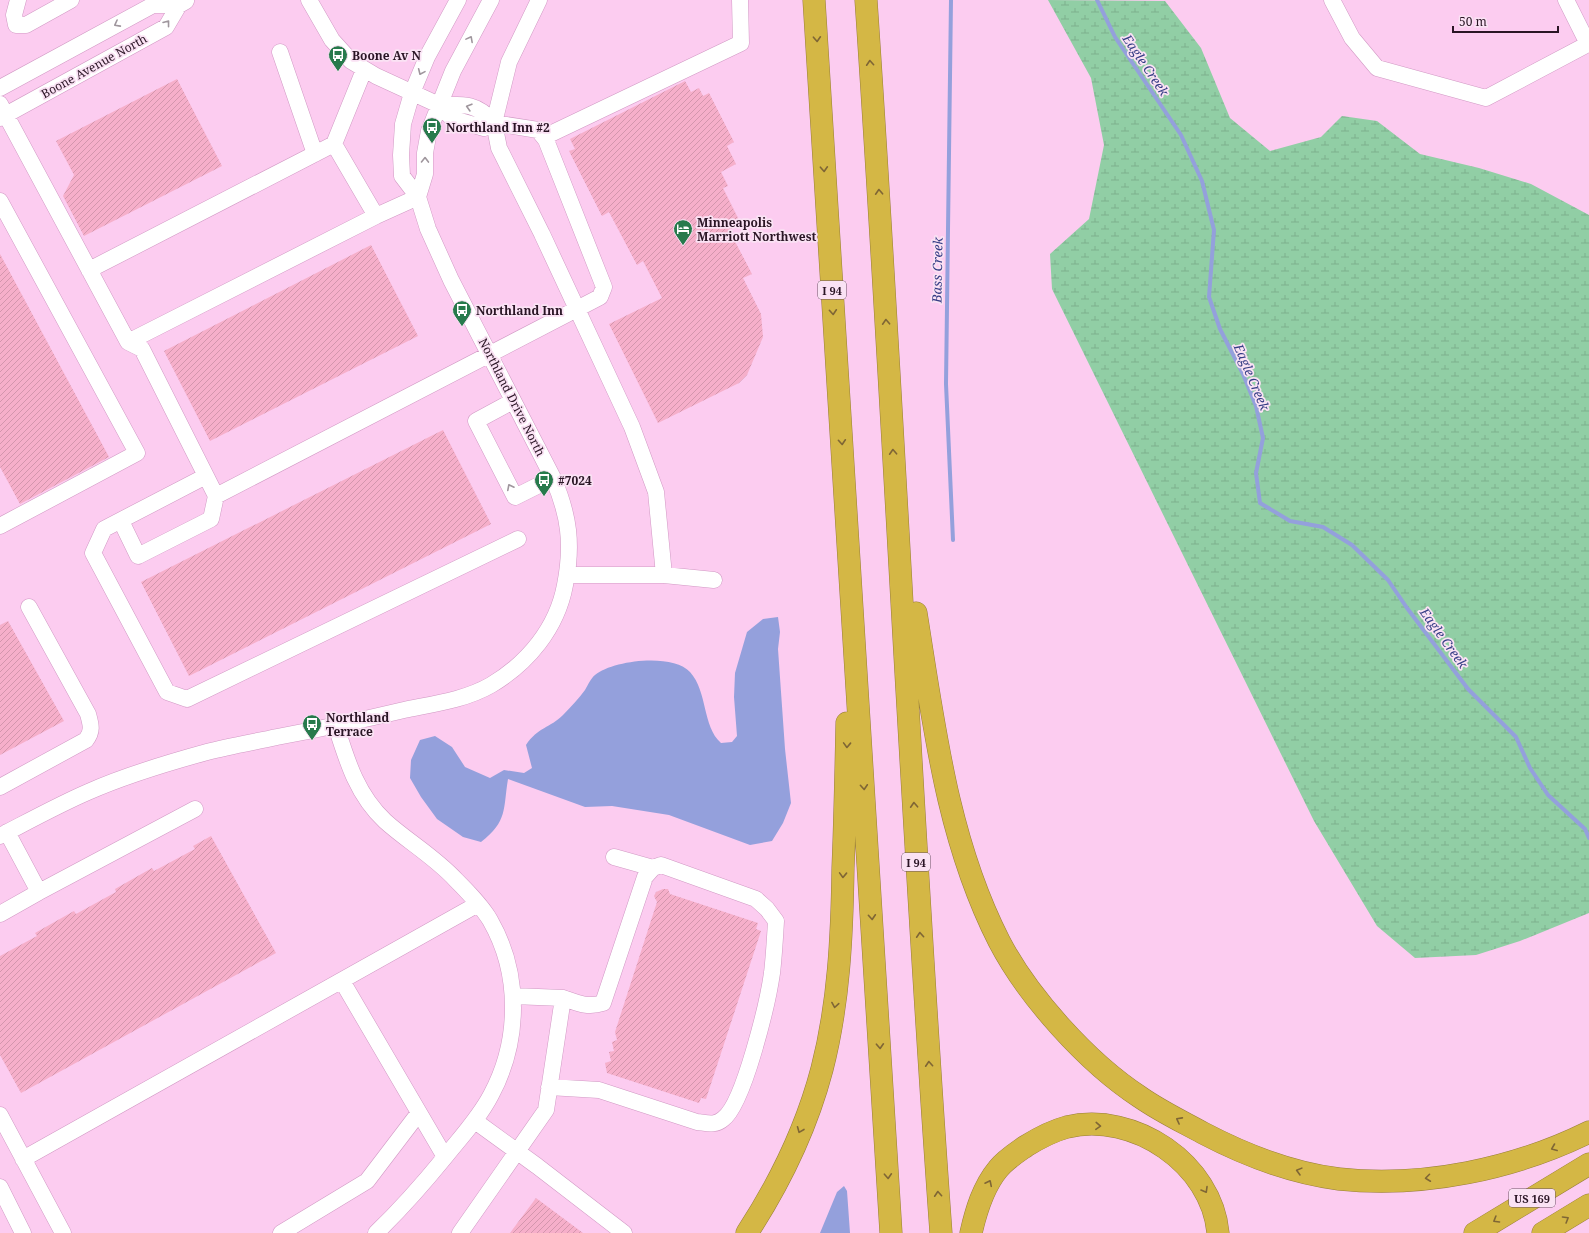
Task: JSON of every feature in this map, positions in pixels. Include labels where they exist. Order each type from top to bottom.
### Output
[{"type":"highway","name":"I 94","points":[[814,0],[891,1233]]},
{"type":"highway","name":"I 94","points":[[866,0],[909,702],[918,905],[941,1233]]},
{"type":"highway","points":[[895,491],[944,783],[954,825],[974,884],[1001,944],[1027,984],[1072,1039],[1105,1070],[1139,1097],[1157,1108],[1231,1147],[1286,1167],[1338,1179],[1397,1181],[1462,1173],[1501,1165],[1537,1155],[1589,1132]]},
{"type":"highway","points":[[747,1233],[763,1207],[788,1159],[815,1091],[822,1068],[835,1003],[841,945],[851,580]]},
{"type":"highway","points":[[971,1233],[980,1202],[991,1178],[999,1168],[1018,1151],[1043,1136],[1068,1127],[1084,1126],[1114,1128],[1136,1134],[1157,1143],[1179,1159],[1197,1178],[1211,1203],[1218,1233]]},
{"type":"highway","name":"US 169","points":[[1475,1233],[1589,1164]]},
{"type":"highway","name":"US 169","points":[[1543,1233],[1589,1205]]},
{"type":"street","points":[[18,0],[14,15],[16,25],[26,25],[71,0]]},
{"type":"street","points":[[216,496],[600,297],[604,287],[544,137],[538,130],[494,123],[484,128],[453,119],[439,105],[364,70],[351,61],[332,40],[309,0]]},
{"type":"street","name":"Northland Drive North","points":[[3,834],[88,792],[149,769],[209,751],[336,726],[452,700],[489,686],[509,673],[527,658],[546,633],[563,597],[567,575],[570,537],[562,499],[553,478],[438,253],[418,197],[402,176],[401,154],[403,124],[412,93],[427,57],[458,0]]},
{"type":"street","points":[[128,342],[376,216],[418,197],[425,174],[429,132],[439,105],[452,71],[491,0]]},
{"type":"street","points":[[539,0],[508,62],[494,123],[499,148],[577,308],[632,427],[656,492],[664,575]]},
{"type":"street","points":[[544,137],[741,43],[740,0]]},
{"type":"street","points":[[1332,0],[1352,38],[1377,68],[1486,98],[1588,44],[1566,0]]},
{"type":"street","name":"Boone Avenue North","points":[[0,88],[153,5],[184,2]]},
{"type":"street","name":"Boone Avenue North","points":[[2,112],[166,27],[184,2]]},
{"type":"street","points":[[280,52],[315,154]]},
{"type":"street","points":[[90,270],[334,144],[364,70]]},
{"type":"street","points":[[2,112],[90,270],[128,342],[142,350],[216,496],[211,518],[138,556],[120,521]]},
{"type":"street","points":[[334,144],[376,216]]},
{"type":"street","points":[[0,201],[137,453],[0,526]]},
{"type":"street","points":[[513,401],[476,421],[515,497],[553,478]]},
{"type":"street","points":[[206,476],[104,529],[93,553],[168,692],[187,699],[518,539]]},
{"type":"street","points":[[567,575],[664,575],[714,580]]},
{"type":"street","points":[[0,787],[86,740],[91,734],[92,726],[88,714],[29,607]]},
{"type":"street","points":[[336,726],[351,774],[367,801],[384,820],[455,878],[490,920],[501,945],[510,973],[513,996],[511,1035],[504,1065],[491,1095],[475,1121],[402,1208],[376,1233]]},
{"type":"street","points":[[0,914],[195,809]]},
{"type":"street","points":[[3,834],[39,892]]},
{"type":"street","points":[[549,1087],[600,1090],[697,1122],[712,1124],[722,1120],[730,1113],[740,1092],[755,1045],[772,974],[776,921],[756,899],[662,865],[653,868],[614,857]]},
{"type":"street","points":[[513,996],[562,998],[584,1006],[595,1006],[603,1003],[646,878],[653,868]]},
{"type":"street","points":[[23,1159],[478,904]]},
{"type":"street","points":[[342,981],[418,1114],[445,1157]]},
{"type":"street","points":[[460,1233],[546,1110],[562,998]]},
{"type":"street","points":[[282,1233],[368,1181],[418,1114]]},
{"type":"street","points":[[0,1115],[63,1233]]},
{"type":"street","points":[[475,1121],[517,1151],[624,1233]]},
{"type":"street","points":[[0,1187],[23,1233]]},
{"type":"green space","points":[[1048,0],[1165,1],[1201,48],[1230,118],[1270,151],[1321,137],[1342,116],[1377,121],[1420,154],[1479,168],[1531,184],[1589,215],[1589,913],[1520,941],[1476,955],[1415,958],[1377,926],[1314,821],[1052,289],[1050,254],[1089,219],[1104,145],[1091,78]]},
{"type":"water","points":[[778,617],[780,632],[778,649],[785,749],[791,803],[783,823],[772,841],[750,845],[669,815],[612,806],[585,807],[508,779],[503,814],[500,821],[496,828],[481,842],[463,837],[437,819],[421,797],[410,778],[411,760],[420,740],[435,736],[452,747],[465,767],[490,778],[504,770],[524,773],[532,768],[526,745],[531,739],[566,712],[583,693],[594,676],[604,670],[628,662],[671,662],[682,666],[690,672],[700,689],[711,728],[715,736],[721,743],[732,742],[737,736],[734,697],[735,673],[747,632],[763,619]]},
{"type":"water","points":[[844,1186],[847,1191],[850,1233],[820,1233],[837,1192]]},
{"type":"building","points":[[177,79],[222,166],[84,236],[63,196],[74,175],[56,141]]},
{"type":"building","name":"Minneapolis Marriott Northwest","points":[[685,81],[691,92],[699,88],[703,96],[709,93],[734,142],[727,146],[736,164],[721,172],[728,186],[723,188],[741,224],[729,230],[752,274],[743,278],[761,314],[763,337],[747,375],[739,383],[658,423],[609,324],[662,298],[643,261],[637,265],[609,212],[602,216],[569,151],[575,149],[570,139]]},
{"type":"building","points":[[371,245],[418,336],[210,441],[164,351]]},
{"type":"building","points":[[0,254],[109,457],[20,504],[0,467]]},
{"type":"building","points":[[443,430],[491,524],[189,676],[141,582]]},
{"type":"building","points":[[8,621],[64,721],[0,755],[0,625]]},
{"type":"building","points":[[211,836],[276,953],[21,1093],[0,1055],[0,956],[37,936],[35,933],[74,911],[76,914],[116,892],[115,889],[152,868],[154,871],[195,849],[193,846]]},
{"type":"building","points":[[663,889],[668,889],[670,894],[758,923],[756,929],[761,931],[706,1099],[701,1098],[699,1103],[607,1073],[605,1063],[611,1061],[609,1052],[614,1051],[612,1042],[617,1040],[615,1032],[657,902],[654,896],[656,892]]},
{"type":"building","points":[[536,1198],[583,1233],[510,1233]]},
{"type":"waterway","name":"Bass Creek","points":[[951,0],[946,384],[953,540]]},
{"type":"waterway","name":"Eagle Creek","points":[[1097,0],[1115,37],[1181,135],[1202,181],[1214,230],[1209,297],[1220,329],[1243,374],[1256,406],[1263,438],[1256,473],[1260,503],[1290,521],[1323,527],[1352,545],[1388,580],[1407,608],[1468,689],[1516,737],[1530,768],[1548,795],[1585,829],[1589,838]]},
{"type":"place","name":"Boone Av N","points":[[338,72]]},
{"type":"place","name":"Northland Inn #2","points":[[432,144]]},
{"type":"place","name":"Minneapolis Marriott Northwest","points":[[683,246]]},
{"type":"place","name":"Northland Inn","points":[[462,327]]},
{"type":"place","name":"#7024","points":[[544,497]]},
{"type":"place","name":"Northland Terrace","points":[[312,741]]}]
